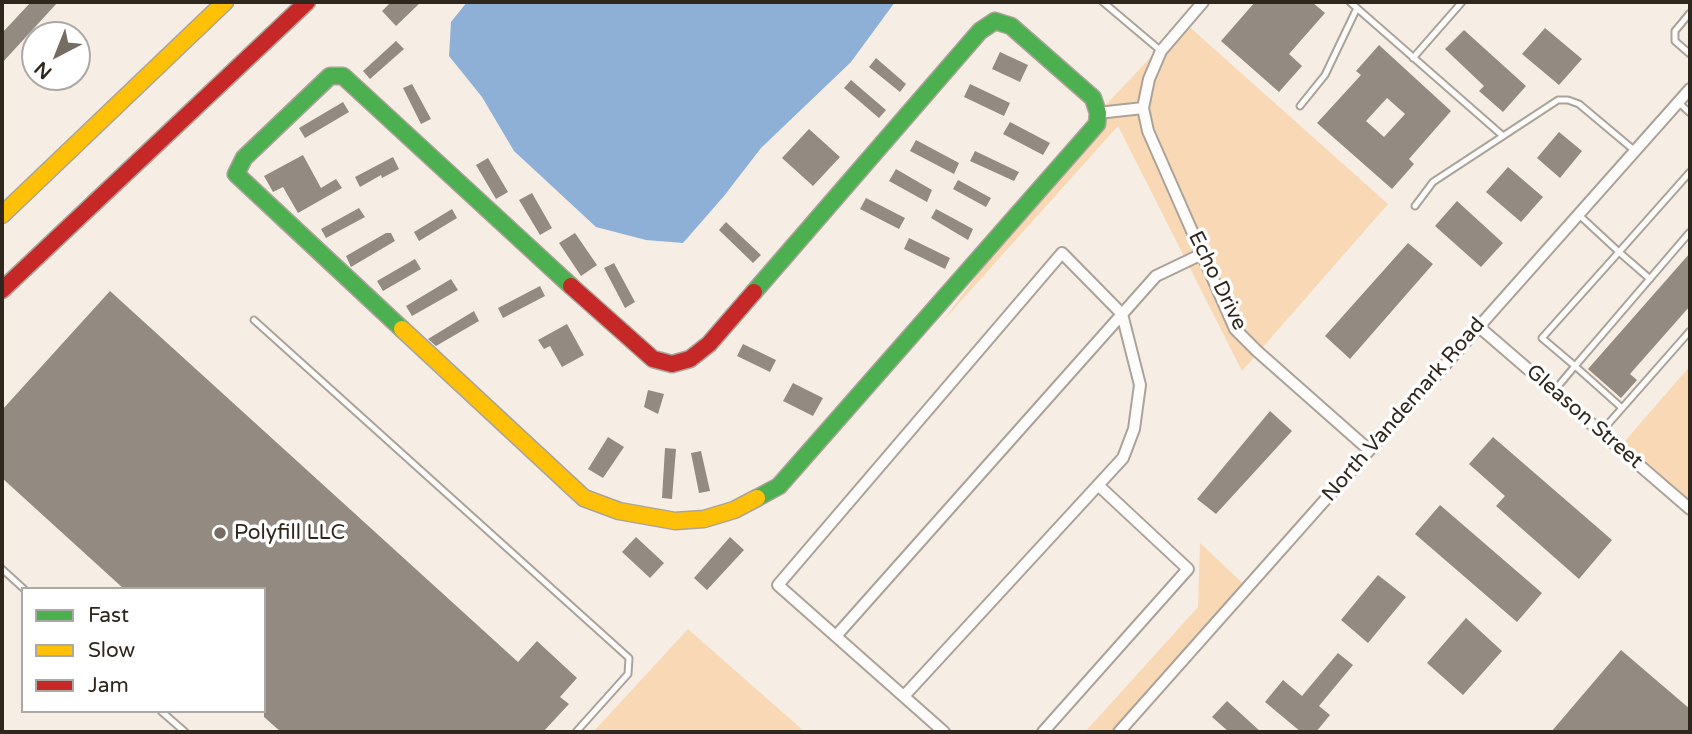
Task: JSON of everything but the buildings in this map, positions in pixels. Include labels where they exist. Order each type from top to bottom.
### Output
[{"type":"main road","points":[[2,215],[225,2]]},
{"type":"main road","points":[[2,290],[307,2]]},
{"type":"main road","points":[[995,21],[1012,26],[1093,99],[1098,113],[1097,124],[1088,136],[779,486],[734,510],[704,519],[675,521],[619,512],[584,498],[236,174],[244,158],[330,76],[343,76],[639,348],[653,359],[672,364],[690,359],[709,344],[980,32],[995,21]]},
{"type":"street","points":[[1098,113],[1143,108],[1149,79],[1161,51],[1203,2]]},
{"type":"street","name":"North Vandemark Road","points":[[1119,732],[1690,89]]},
{"type":"street","name":"Echo Drive","points":[[1143,108],[1148,131],[1235,329],[1256,351],[1369,450]]},
{"type":"street","points":[[904,696],[1123,457],[1135,429],[1140,386],[1122,314],[1062,253],[778,585],[944,732]]},
{"type":"street","points":[[836,636],[1156,276],[1202,254]]},
{"type":"street","name":"Gleason Street","points":[[1478,326],[1690,509]]},
{"type":"street","points":[[1043,732],[1188,569],[1098,485]]},
{"type":"lane","points":[[1103,2],[1161,51]]},
{"type":"lane","points":[[1350,2],[1503,136]]},
{"type":"lane","points":[[1413,58],[1462,2]]},
{"type":"lane","points":[[1300,106],[1325,75],[1357,8]]},
{"type":"lane","points":[[1690,13],[1675,31],[1675,41],[1690,54]]},
{"type":"lane","points":[[1415,206],[1433,183],[1558,100],[1579,104],[1634,151]]},
{"type":"lane","points":[[1678,102],[1690,113]]},
{"type":"lane","points":[[1622,408],[1542,338],[1690,172]]},
{"type":"lane","points":[[1578,214],[1650,279]]},
{"type":"lane","points":[[1554,391],[1690,232]]},
{"type":"lane","points":[[254,320],[629,658],[628,674],[576,732]]},
{"type":"lane","points":[[1601,432],[1690,331]]},
{"type":"lane","points":[[2,569],[22,587]]},
{"type":"lane","points":[[163,713],[185,732]]},
{"type":"shaded area","points":[[1184,22],[1388,204],[1242,371],[1118,126],[942,322],[1098,113]]},
{"type":"shaded area","points":[[1690,366],[1690,509],[1619,448]]},
{"type":"shaded area","points":[[1200,543],[1247,587],[1119,732],[1085,732],[1198,607]]},
{"type":"shaded area","points":[[688,629],[805,732],[593,732]]},
{"type":"water","points":[[467,2],[895,2],[851,62],[761,148],[683,243],[646,240],[596,227],[514,151],[482,97],[449,56],[451,22]]},
{"type":"traffic: fast","points":[[757,498],[779,486],[1097,124],[1098,113],[1093,98],[1011,26],[995,21]]},
{"type":"traffic: fast","points":[[754,292],[980,31],[995,21]]},
{"type":"traffic: fast","points":[[402,329],[236,174],[244,158],[330,76],[343,76],[571,286]]},
{"type":"traffic: slow","points":[[2,215],[225,2]]},
{"type":"traffic: slow","points":[[402,329],[584,498],[619,511],[675,521],[704,519],[734,510],[757,498]]},
{"type":"traffic: jam","points":[[2,290],[307,2]]},
{"type":"traffic: jam","points":[[571,286],[653,359],[672,364],[690,359],[709,344],[754,292]]},
{"type":"place","name":"Polyfill LLC","points":[[220,533]]}]
